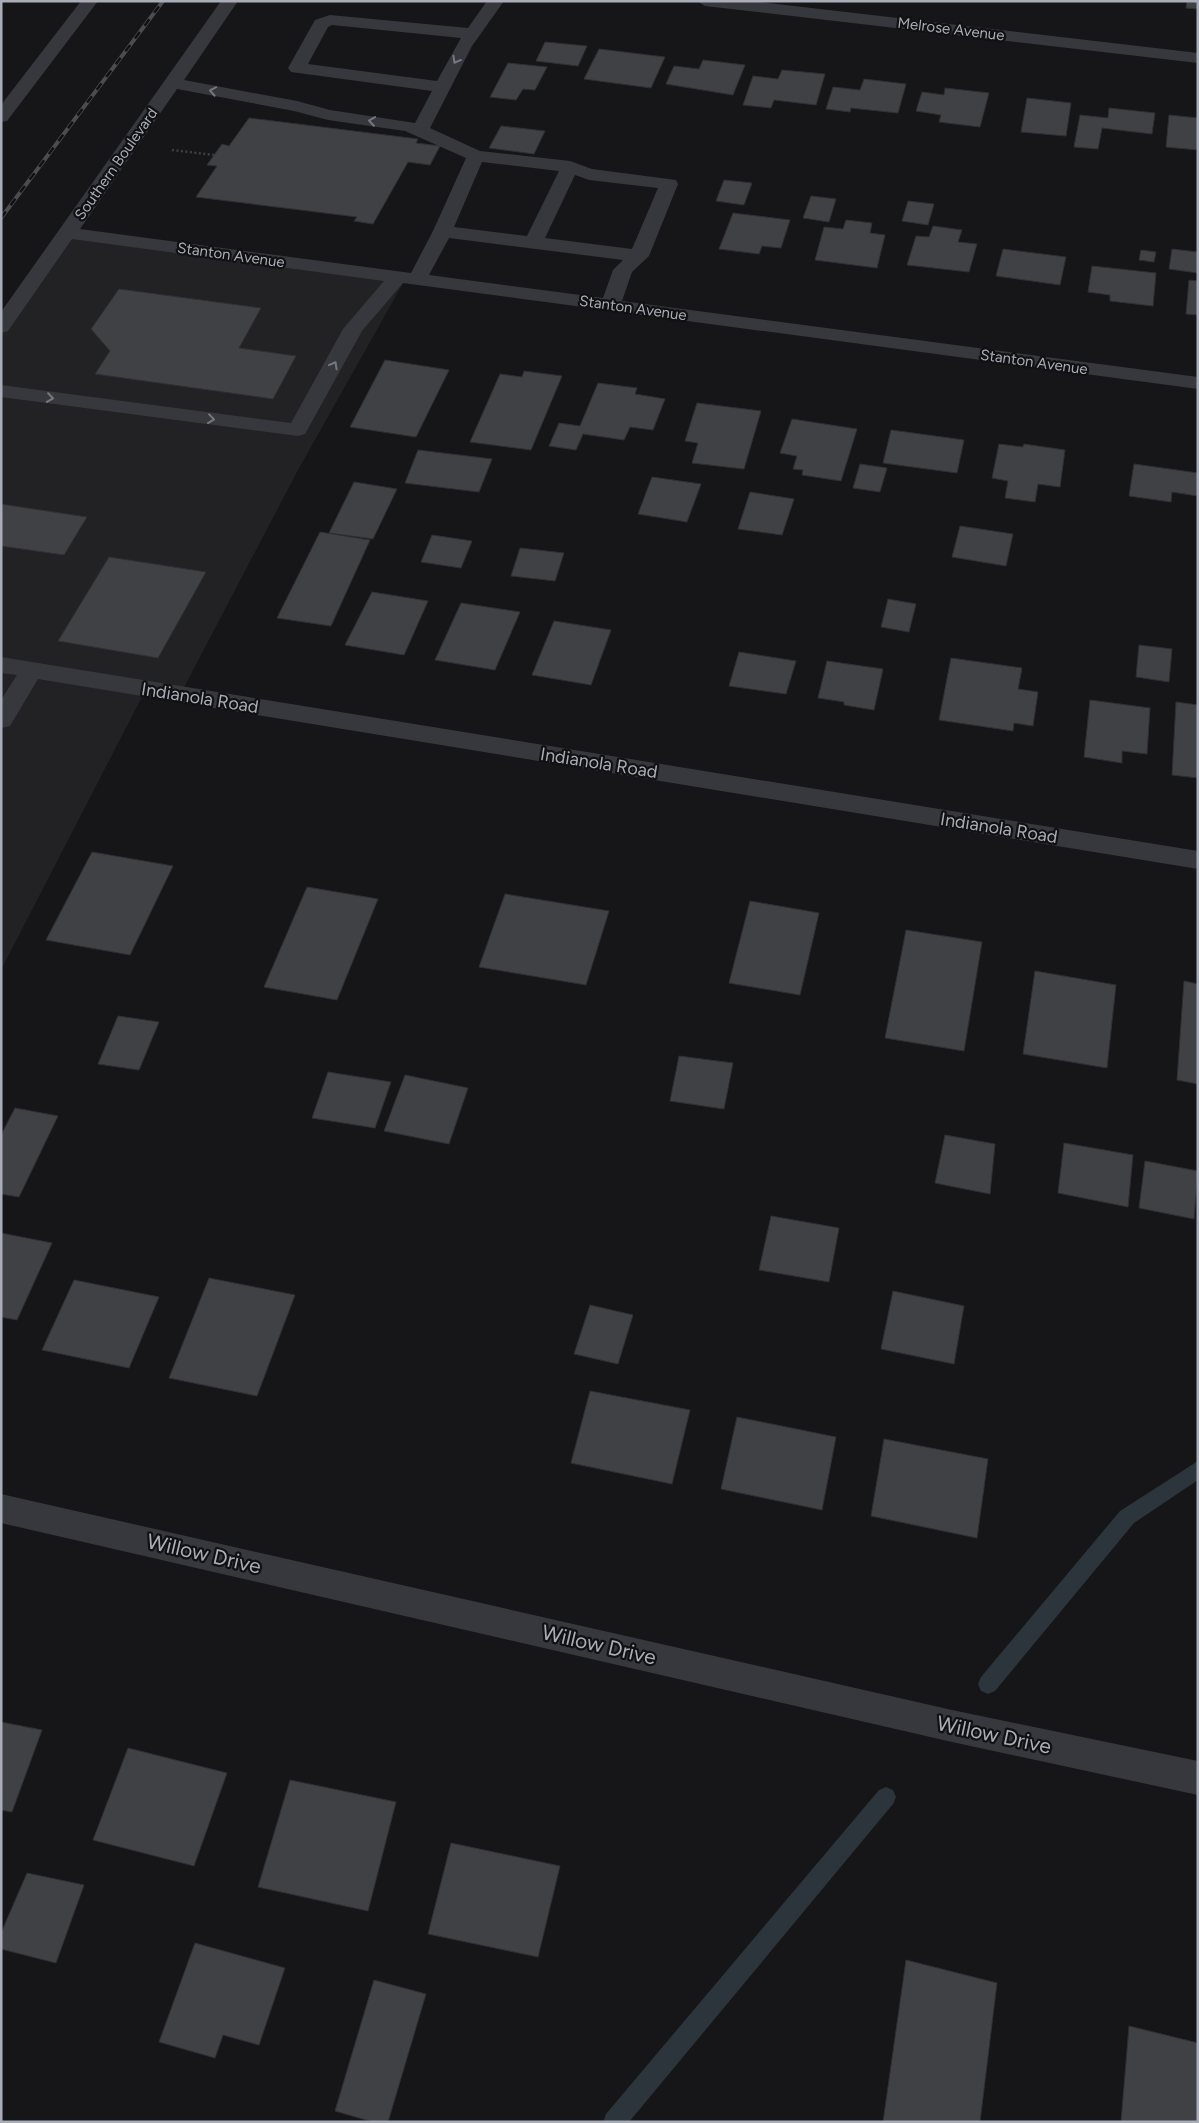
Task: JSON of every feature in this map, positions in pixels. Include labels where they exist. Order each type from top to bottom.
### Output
[{"type":"street","points":[[1,117],[90,1]]},
{"type":"street","name":"Southern Boulevard","points":[[1,327],[230,1]]},
{"type":"street","points":[[420,130],[472,34],[496,1]]},
{"type":"street","name":"Melrose Avenue","points":[[705,1],[1198,58]]},
{"type":"street","points":[[442,87],[297,68],[321,24],[330,20],[472,34]]},
{"type":"street","points":[[173,83],[297,106],[328,115],[420,130],[476,156],[570,167],[589,174],[669,184],[640,256],[623,270],[610,305]]},
{"type":"street","points":[[1,391],[298,430],[353,329],[408,278],[443,231],[476,156]]},
{"type":"street","points":[[534,242],[570,167]]},
{"type":"street","points":[[443,231],[640,256]]},
{"type":"street","name":"Stanton Avenue","points":[[68,233],[1198,384]]},
{"type":"street","name":"Indianola Road","points":[[1,665],[1198,860]]},
{"type":"street","points":[[1,720],[32,670]]},
{"type":"street","name":"Willow Drive","points":[[1,1508],[942,1724],[1198,1778]]},
{"type":"shaded area","points":[[68,233],[406,278],[298,470],[180,695],[146,689],[1,970],[1,327]]},
{"type":"building","points":[[1187,1],[1198,1],[1198,9],[1186,8]]},
{"type":"building","points":[[545,42],[587,46],[578,66],[536,61]]},
{"type":"building","points":[[599,49],[665,57],[651,88],[584,79]]},
{"type":"building","points":[[703,60],[745,65],[733,95],[666,84],[674,66],[699,69]]},
{"type":"building","points":[[508,63],[547,67],[535,90],[523,89],[516,100],[490,97]]},
{"type":"building","points":[[782,70],[825,74],[816,105],[774,100],[771,108],[743,105],[753,76],[778,79]]},
{"type":"building","points":[[864,79],[906,84],[898,113],[851,108],[850,112],[826,109],[833,87],[860,90]]},
{"type":"building","points":[[945,88],[989,93],[980,127],[939,122],[941,115],[916,111],[922,92],[944,95]]},
{"type":"building","points":[[1027,98],[1071,103],[1066,136],[1021,132]]},
{"type":"building","points":[[1109,108],[1155,113],[1152,134],[1102,128],[1098,149],[1074,147],[1080,115],[1108,118]]},
{"type":"building","points":[[1169,115],[1198,118],[1198,150],[1166,147]]},
{"type":"building","points":[[249,118],[418,139],[416,143],[440,146],[430,165],[408,162],[373,224],[354,221],[357,217],[196,197],[217,166],[207,165],[222,144],[229,146]]},
{"type":"building","points":[[501,126],[545,131],[534,154],[489,148]]},
{"type":"building","points":[[724,180],[752,183],[744,205],[716,201]]},
{"type":"building","points":[[811,196],[836,199],[829,222],[803,218]]},
{"type":"building","points":[[908,201],[934,204],[928,225],[902,221]]},
{"type":"building","points":[[733,213],[790,220],[781,248],[762,246],[759,254],[719,249]]},
{"type":"building","points":[[846,220],[872,223],[870,233],[885,235],[877,268],[815,260],[824,227],[843,229]]},
{"type":"building","points":[[933,226],[962,230],[958,242],[977,244],[969,272],[907,265],[916,236],[929,237]]},
{"type":"building","points":[[1003,249],[1066,257],[1060,285],[996,276]]},
{"type":"building","points":[[1172,249],[1198,252],[1198,273],[1169,269]]},
{"type":"building","points":[[1141,250],[1156,252],[1154,262],[1139,260]]},
{"type":"building","points":[[1092,266],[1156,273],[1153,306],[1110,301],[1110,295],[1088,292]]},
{"type":"building","points":[[1189,280],[1198,281],[1198,315],[1186,314]]},
{"type":"building","points":[[119,289],[261,308],[239,348],[296,356],[273,399],[95,374],[110,351],[91,329]]},
{"type":"building","points":[[385,360],[449,370],[416,437],[350,427]]},
{"type":"building","points":[[524,371],[562,376],[531,450],[470,442],[500,374],[522,377]]},
{"type":"building","points":[[598,383],[637,388],[635,394],[665,399],[653,430],[630,427],[624,440],[583,434],[576,450],[549,446],[559,423],[580,426]]},
{"type":"building","points":[[697,403],[761,411],[744,469],[692,463],[698,443],[685,441]]},
{"type":"building","points":[[792,419],[857,429],[841,481],[802,475],[803,470],[793,469],[797,456],[780,453]]},
{"type":"building","points":[[891,430],[964,440],[957,473],[883,463]]},
{"type":"building","points":[[999,444],[1023,447],[1024,444],[1065,450],[1060,487],[1038,484],[1035,502],[1005,498],[1008,481],[992,478]]},
{"type":"building","points":[[418,450],[492,459],[479,492],[405,483]]},
{"type":"building","points":[[860,464],[887,468],[880,492],[853,488]]},
{"type":"building","points":[[1134,464],[1198,473],[1198,496],[1172,492],[1171,502],[1129,496]]},
{"type":"building","points":[[652,477],[701,484],[687,522],[638,514]]},
{"type":"building","points":[[354,482],[397,489],[373,539],[329,533]]},
{"type":"building","points":[[750,492],[794,499],[782,535],[738,529]]},
{"type":"building","points":[[1,504],[87,517],[64,555],[1,546]]},
{"type":"building","points":[[960,526],[1013,534],[1006,566],[952,557]]},
{"type":"building","points":[[320,532],[370,540],[331,626],[277,618]]},
{"type":"building","points":[[432,535],[472,541],[461,568],[421,562]]},
{"type":"building","points":[[520,548],[564,553],[555,581],[511,576]]},
{"type":"building","points":[[109,557],[206,572],[158,658],[58,641]]},
{"type":"building","points":[[372,592],[428,601],[404,655],[345,645]]},
{"type":"building","points":[[888,599],[916,604],[909,632],[881,627]]},
{"type":"building","points":[[461,603],[520,612],[495,670],[435,660]]},
{"type":"building","points":[[554,621],[611,630],[591,685],[532,675]]},
{"type":"building","points":[[1139,645],[1172,649],[1169,682],[1136,677]]},
{"type":"building","points":[[739,652],[796,661],[786,694],[729,686]]},
{"type":"building","points":[[951,658],[1022,668],[1018,689],[1038,692],[1033,726],[1014,723],[1013,731],[939,720]]},
{"type":"building","points":[[827,661],[883,669],[874,710],[844,705],[844,702],[818,698]]},
{"type":"building","points":[[1090,700],[1150,708],[1147,754],[1122,751],[1122,763],[1084,757]]},
{"type":"building","points":[[1176,702],[1198,705],[1198,778],[1172,775]]},
{"type":"building","points":[[92,852],[173,866],[130,955],[46,940]]},
{"type":"building","points":[[307,887],[378,899],[337,1000],[264,987]]},
{"type":"building","points":[[505,894],[609,911],[586,985],[479,967]]},
{"type":"building","points":[[750,901],[819,913],[800,995],[729,983]]},
{"type":"building","points":[[906,930],[982,942],[964,1051],[885,1038]]},
{"type":"building","points":[[1035,971],[1116,985],[1107,1068],[1023,1054]]},
{"type":"building","points":[[1184,981],[1198,984],[1198,1084],[1177,1080]]},
{"type":"building","points":[[118,1016],[159,1022],[139,1070],[98,1064]]},
{"type":"building","points":[[679,1056],[733,1063],[724,1109],[670,1101]]},
{"type":"building","points":[[328,1072],[391,1082],[375,1128],[312,1118]]},
{"type":"building","points":[[405,1075],[468,1088],[449,1144],[384,1131]]},
{"type":"building","points":[[15,1108],[58,1116],[19,1197],[1,1194],[1,1135]]},
{"type":"building","points":[[945,1135],[995,1144],[990,1194],[935,1183]]},
{"type":"building","points":[[1064,1143],[1133,1155],[1128,1207],[1058,1193]]},
{"type":"building","points":[[1145,1161],[1198,1171],[1194,1219],[1139,1208]]},
{"type":"building","points":[[771,1216],[839,1228],[829,1282],[759,1270]]},
{"type":"building","points":[[1,1233],[52,1243],[17,1320],[1,1317]]},
{"type":"building","points":[[209,1278],[295,1295],[257,1396],[169,1378]]},
{"type":"building","points":[[74,1280],[159,1297],[129,1368],[42,1350]]},
{"type":"building","points":[[893,1291],[964,1306],[954,1364],[881,1349]]},
{"type":"building","points":[[590,1305],[633,1315],[618,1364],[574,1354]]},
{"type":"building","points":[[590,1391],[690,1410],[672,1484],[571,1463]]},
{"type":"building","points":[[737,1417],[836,1437],[822,1510],[721,1489]]},
{"type":"building","points":[[884,1439],[988,1459],[977,1538],[871,1516]]},
{"type":"building","points":[[1,1722],[42,1730],[12,1812],[1,1810]]},
{"type":"building","points":[[128,1748],[227,1773],[194,1866],[93,1840]]},
{"type":"building","points":[[290,1780],[396,1802],[368,1911],[258,1887]]},
{"type":"building","points":[[451,1843],[560,1866],[538,1957],[428,1934]]},
{"type":"building","points":[[27,1873],[84,1885],[56,1963],[1,1949],[1,1933]]},
{"type":"building","points":[[195,1943],[285,1968],[259,2045],[223,2035],[215,2058],[159,2042]]},
{"type":"building","points":[[906,1960],[997,1983],[980,2122],[883,2122]]},
{"type":"building","points":[[374,1980],[426,1994],[388,2122],[373,2122],[335,2111]]},
{"type":"building","points":[[1129,2026],[1198,2043],[1198,2122],[1121,2122]]},
{"type":"waterway","points":[[988,1684],[1127,1517],[1198,1469]]},
{"type":"waterway","points":[[614,2122],[886,1797]]},
{"type":"railway","points":[[1,218],[163,1]]}]
